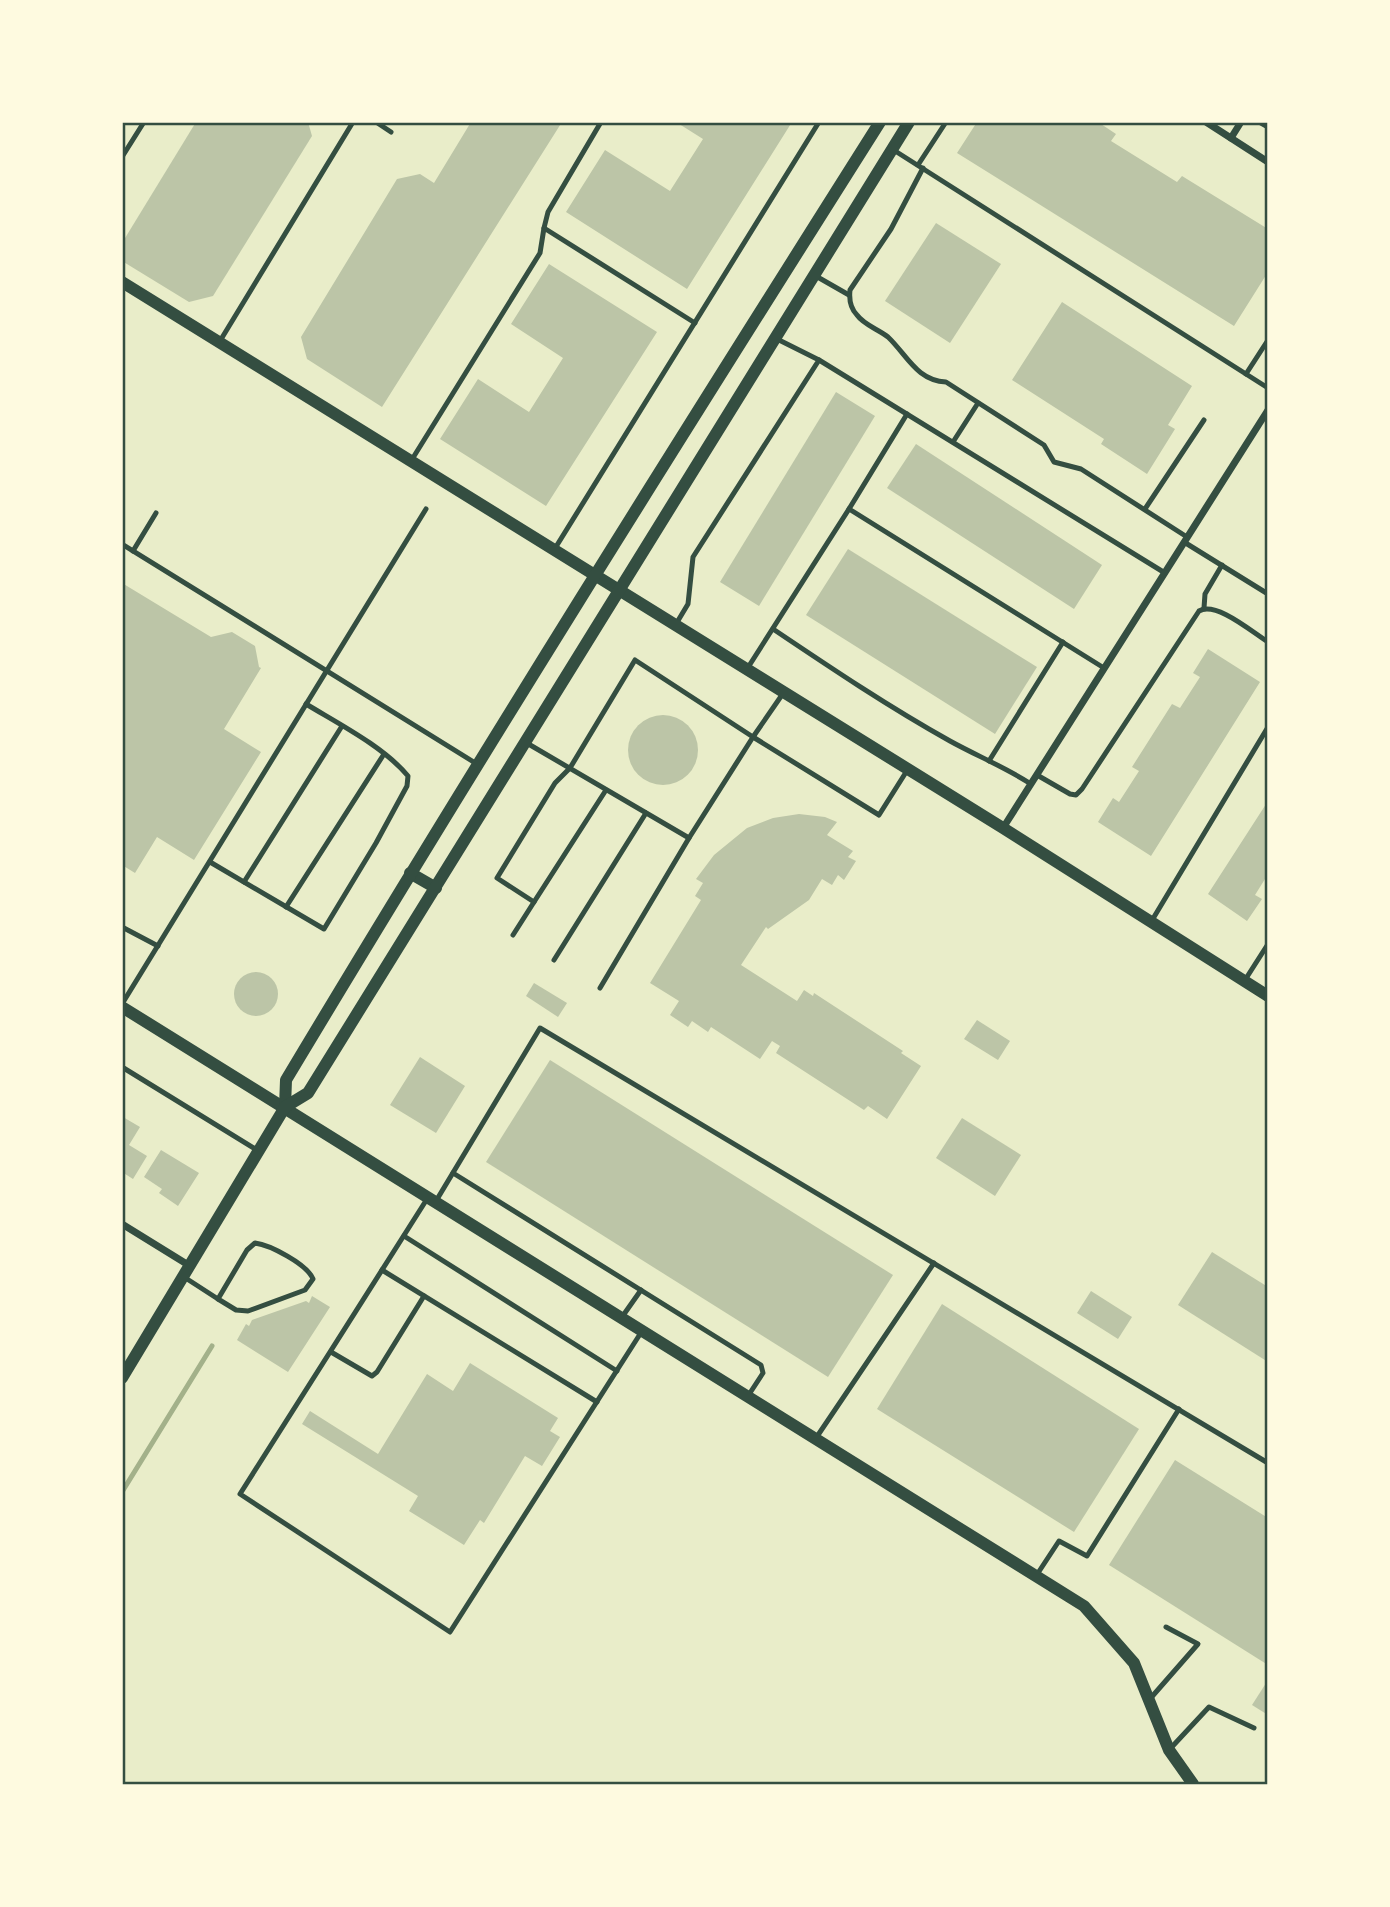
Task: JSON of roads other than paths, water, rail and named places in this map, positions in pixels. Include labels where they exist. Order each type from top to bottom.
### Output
[{"type":"street","points":[[285,1107],[286,1080],[410,873],[594,575],[880,122]]},
{"type":"street","points":[[1206,122],[1268,162]]},
{"type":"street","points":[[1231,138],[1241,122]]},
{"type":"street","points":[[1261,122],[1268,126]]},
{"type":"street","points":[[123,1375],[285,1107],[308,1093],[436,888],[892,149],[903,124]]},
{"type":"street","points":[[122,282],[1003,828],[1268,996]]},
{"type":"street","points":[[1003,828],[1268,410]]},
{"type":"street","points":[[410,873],[436,888]]},
{"type":"street","points":[[122,1006],[1084,1606],[1134,1663],[1170,1749],[1193,1784]]},
{"type":"street","points":[[122,1224],[187,1272]]},
{"type":"lane","points":[[122,157],[144,122]]},
{"type":"lane","points":[[219,342],[353,122]]},
{"type":"lane","points":[[376,122],[391,132]]},
{"type":"lane","points":[[411,461],[540,253],[548,212],[601,122]]},
{"type":"lane","points":[[554,550],[819,122]]},
{"type":"lane","points":[[946,122],[920,166],[907,202],[850,290],[849,301],[857,316],[888,338],[923,376],[935,382],[946,382],[978,402],[1044,445],[1054,462],[1081,469],[1145,509],[1222,565],[1268,594]]},
{"type":"lane","points":[[892,149],[1268,388]]},
{"type":"lane","points":[[544,228],[695,323]]},
{"type":"lane","points":[[814,275],[849,295]]},
{"type":"lane","points":[[775,338],[819,360],[1165,573]]},
{"type":"lane","points":[[1245,374],[1268,340]]},
{"type":"lane","points":[[675,625],[688,604],[693,557],[819,360]]},
{"type":"lane","points":[[953,442],[978,402]]},
{"type":"lane","points":[[747,669],[907,414]]},
{"type":"lane","points":[[1145,509],[1204,420]]},
{"type":"lane","points":[[122,1006],[426,509]]},
{"type":"lane","points":[[849,509],[1104,668]]},
{"type":"lane","points":[[133,551],[156,513]]},
{"type":"lane","points":[[122,544],[477,764]]},
{"type":"lane","points":[[1204,608],[1205,594],[1222,565]]},
{"type":"lane","points":[[1037,775],[1070,794],[1076,795],[1082,789],[1199,611],[1204,608],[1217,609],[1268,642]]},
{"type":"lane","points":[[773,629],[906,716],[1007,768],[1031,784]]},
{"type":"lane","points":[[989,761],[1063,642]]},
{"type":"lane","points":[[534,902],[497,878],[555,783],[570,768],[635,660],[879,815],[908,769]]},
{"type":"lane","points":[[600,988],[690,838],[784,692]]},
{"type":"lane","points":[[210,862],[324,929],[376,843],[407,786],[408,776],[384,754],[306,704]]},
{"type":"lane","points":[[244,882],[342,726]]},
{"type":"lane","points":[[1151,922],[1268,727]]},
{"type":"lane","points":[[525,742],[690,838]]},
{"type":"lane","points":[[286,907],[384,754]]},
{"type":"lane","points":[[513,935],[606,790]]},
{"type":"lane","points":[[554,960],[646,813]]},
{"type":"lane","points":[[122,927],[158,946]]},
{"type":"lane","points":[[1244,981],[1268,944]]},
{"type":"lane","points":[[643,1330],[450,1632],[240,1494],[404,1236],[453,1173],[540,1028],[1268,1463]]},
{"type":"lane","points":[[122,1067],[258,1151]]},
{"type":"lane","points":[[453,1173],[761,1365],[762,1373],[748,1396]]},
{"type":"lane","points":[[404,1236],[617,1371]]},
{"type":"lane","points":[[187,1272],[218,1299],[236,1310],[248,1311],[305,1290],[313,1279],[307,1269],[266,1244],[255,1242],[247,1250],[218,1299]]},
{"type":"lane","points":[[816,1438],[934,1263]]},
{"type":"lane","points":[[382,1270],[597,1402]]},
{"type":"lane","points":[[622,1317],[641,1290]]},
{"type":"lane","points":[[331,1352],[372,1376],[424,1296]]},
{"type":"lane","points":[[1036,1576],[1059,1541],[1087,1556],[1179,1409]]},
{"type":"lane","points":[[1149,1700],[1198,1644],[1166,1627]]},
{"type":"lane","points":[[1170,1749],[1209,1707],[1254,1728]]},
{"type":"waterway","points":[[122,1492],[212,1346]]}]
